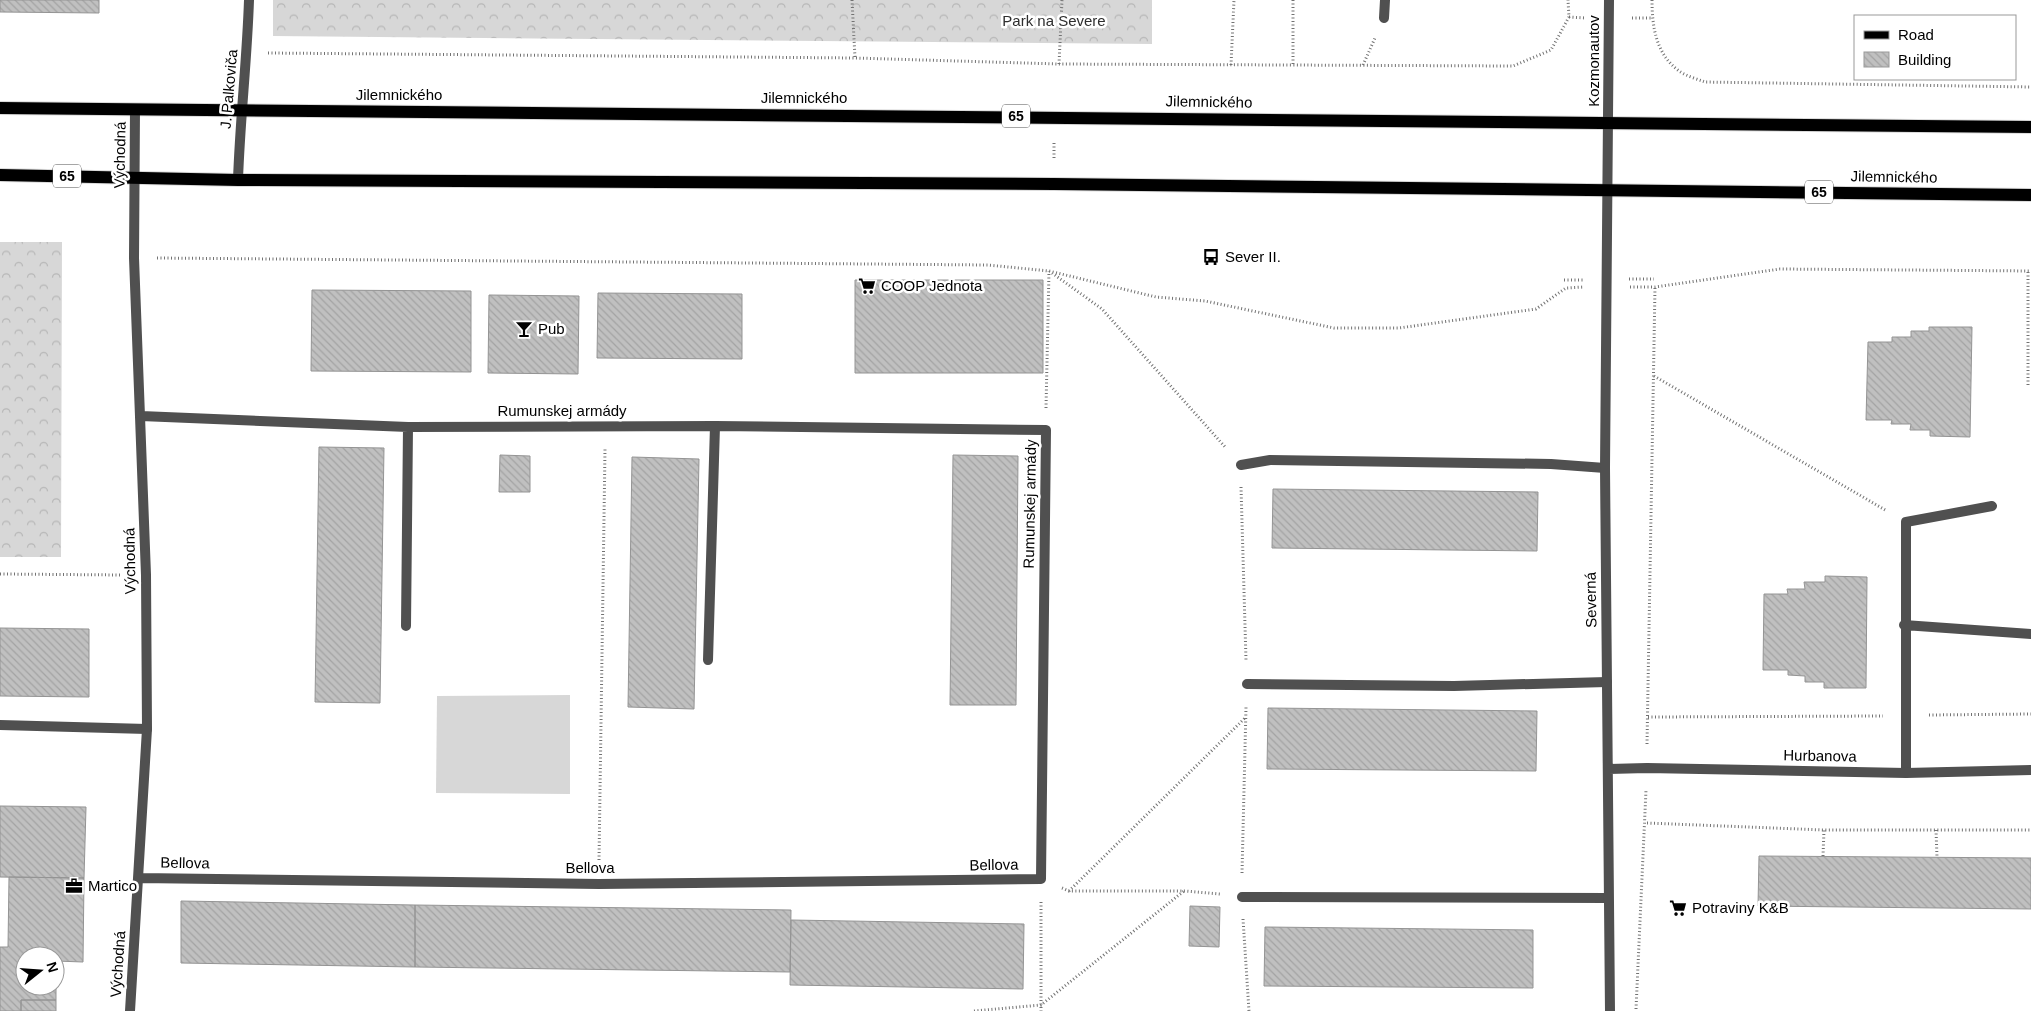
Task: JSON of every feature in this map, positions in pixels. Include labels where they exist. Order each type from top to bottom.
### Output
[{"type":"main road","name":"Jilemnického","points":[[0,108],[2031,127]]},
{"type":"main road","name":"Jilemnického","points":[[0,176],[238,180],[2031,194]]},
{"type":"street","name":"J. Palkoviča","points":[[238,180],[241,110],[248,53],[249,0]]},
{"type":"street","points":[[1384,18],[1385,0]]},
{"type":"street","name":"Kozmonautov","points":[[1608,123],[1609,0]]},
{"type":"street","name":"Východná","points":[[130,1011],[147,729],[146,575],[134,258],[135,109]]},
{"type":"street","points":[[1608,123],[1608,190]]},
{"type":"street","name":"Severná","points":[[1608,190],[1605,287],[1605,468],[1609,769],[1607,898],[1610,1011]]},
{"type":"street","name":"Rumunskej armády","points":[[141,416],[408,426],[715,426],[1046,430],[1041,879]]},
{"type":"street","points":[[406,626],[408,426]]},
{"type":"street","points":[[708,660],[715,426]]},
{"type":"street","points":[[1241,465],[1270,460],[1551,464],[1605,468]]},
{"type":"street","points":[[1906,773],[1904,625],[1906,522],[1992,506]]},
{"type":"street","points":[[1904,625],[2031,634]]},
{"type":"street","points":[[1247,684],[1454,686],[1607,682]]},
{"type":"street","points":[[0,725],[147,729]]},
{"type":"street","name":"Hurbanova","points":[[1609,769],[1647,768],[1906,773],[2031,770]]},
{"type":"street","name":"Bellova","points":[[138,878],[599,884],[1041,879]]},
{"type":"street","points":[[1242,896],[1607,898]]},
{"type":"path","points":[[852,0],[855,58]]},
{"type":"path","points":[[1059,64],[1062,0]]},
{"type":"path","points":[[1231,65],[1234,0]]},
{"type":"path","points":[[1293,0],[1293,65]]},
{"type":"path","points":[[248,53],[855,58],[1059,64],[1513,66],[1551,50],[1569,17],[1568,0]]},
{"type":"path","points":[[1652,0],[1652,18],[1660,50],[1680,72],[1705,82],[2031,87]]},
{"type":"path","points":[[1363,65],[1384,18]]},
{"type":"path","points":[[1054,140],[1054,167]]},
{"type":"path","points":[[134,258],[988,265],[1049,271],[1156,297],[1205,301],[1334,328],[1399,328],[1536,309],[1566,288],[1655,287],[1780,269],[2030,271],[2028,386]]},
{"type":"path","points":[[1046,430],[1049,271]]},
{"type":"path","points":[[1049,271],[1102,308],[1241,465],[1247,684],[1242,896],[1249,1011]]},
{"type":"path","points":[[1647,730],[1655,287]]},
{"type":"path","points":[[1654,376],[1906,522]]},
{"type":"path","points":[[599,884],[605,426]]},
{"type":"path","points":[[0,574],[146,575]]},
{"type":"path","points":[[1648,717],[2031,714]]},
{"type":"path","points":[[1069,891],[1246,717]]},
{"type":"path","points":[[1636,1011],[1646,809]]},
{"type":"path","points":[[1646,824],[1824,830],[2031,830]]},
{"type":"path","points":[[1823,856],[1824,830]]},
{"type":"path","points":[[1936,830],[1937,857]]},
{"type":"path","points":[[1041,1011],[1041,879],[1069,891],[1185,891],[1242,896]]},
{"type":"path","points":[[974,1011],[1041,1004],[1185,891]]},
{"type":"green space","name":"Park na Severe","points":[[273,0],[1152,0],[1152,44],[273,36]]},
{"type":"green space","points":[[0,242],[62,242],[61,557],[0,557]]},
{"type":"green space","points":[[570,695],[570,794],[436,793],[437,696]]},
{"type":"building","points":[[0,0],[99,0],[99,13],[0,12]]},
{"type":"building","points":[[855,280],[1043,280],[1043,373],[855,373]]},
{"type":"building","points":[[312,290],[471,291],[471,372],[311,371]]},
{"type":"building","points":[[598,293],[742,294],[742,359],[597,358]]},
{"type":"building","points":[[489,295],[579,296],[578,374],[488,373]]},
{"type":"building","points":[[1929,327],[1972,327],[1970,437],[1930,436],[1930,430],[1910,430],[1911,424],[1891,424],[1892,420],[1866,420],[1868,342],[1892,342],[1892,337],[1911,337],[1911,331],[1929,331]]},
{"type":"building","points":[[319,447],[384,448],[380,703],[315,702]]},
{"type":"building","points":[[500,455],[530,456],[530,492],[499,492]]},
{"type":"building","points":[[953,455],[1018,456],[1016,705],[950,705]]},
{"type":"building","points":[[632,457],[699,459],[694,709],[628,707]]},
{"type":"building","points":[[1273,489],[1538,492],[1537,551],[1272,548]]},
{"type":"building","points":[[1825,576],[1867,577],[1866,688],[1824,688],[1824,682],[1805,682],[1805,676],[1788,675],[1788,670],[1763,670],[1764,594],[1788,594],[1787,589],[1805,589],[1804,582],[1825,582]]},
{"type":"building","points":[[0,628],[89,629],[89,697],[0,696]]},
{"type":"building","points":[[1268,708],[1537,711],[1536,771],[1267,769]]},
{"type":"building","points":[[0,806],[86,807],[84,878],[0,877]]},
{"type":"building","points":[[1759,856],[2031,858],[2031,909],[1758,906]]},
{"type":"building","points":[[9,877],[84,878],[83,962],[65,961],[65,946],[15,946],[15,996],[56,996],[56,1000],[21,1000],[21,1011],[0,1011],[0,947],[8,947]]},
{"type":"building","points":[[181,901],[415,905],[415,967],[181,963]]},
{"type":"building","points":[[415,905],[791,910],[790,972],[415,967]]},
{"type":"building","points":[[1190,906],[1220,907],[1219,947],[1189,946]]},
{"type":"building","points":[[791,920],[1024,924],[1023,989],[790,985]]},
{"type":"building","points":[[1265,927],[1533,930],[1533,988],[1264,986]]},
{"type":"building","points":[[21,1000],[56,1000],[56,1011],[21,1011]]},
{"type":"place","name":"Sever II.","points":[[1211,257]]},
{"type":"place","name":"COOP Jednota","points":[[867,286]]},
{"type":"place","name":"Pub","points":[[524,329]]},
{"type":"place","name":"Martico","points":[[74,886]]},
{"type":"place","name":"Potraviny K&B","points":[[1678,908]]}]
